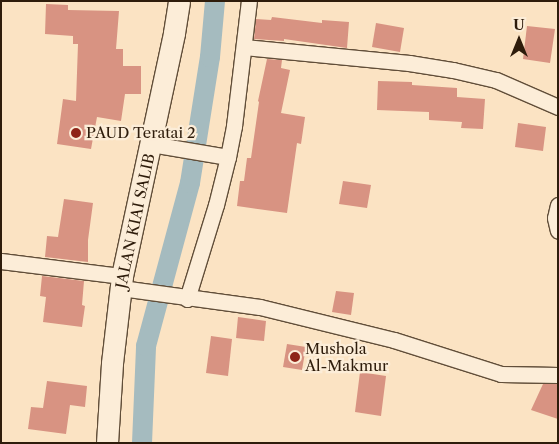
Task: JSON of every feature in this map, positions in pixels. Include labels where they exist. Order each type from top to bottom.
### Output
[{"type":"street","name":"JALAN KIAI SALIB","points":[[107,443],[112,363],[158,146],[179,1]]},
{"type":"street","points":[[181,298],[216,205],[228,157],[249,1]]},
{"type":"street","points":[[244,47],[409,63],[453,70],[496,80],[558,106]]},
{"type":"street","points":[[158,146],[228,157]]},
{"type":"street","points":[[558,205],[555,218],[558,231]]},
{"type":"street","points":[[1,261],[128,285],[181,298],[269,310],[394,340],[501,374],[558,375]]},
{"type":"building","points":[[46,4],[68,5],[68,10],[119,11],[116,49],[123,49],[123,66],[141,66],[141,94],[125,94],[121,121],[97,117],[91,149],[57,144],[63,99],[76,101],[78,44],[73,44],[73,36],[45,34]]},
{"type":"building","points":[[272,17],[322,23],[322,20],[349,22],[347,48],[284,39],[284,41],[254,39],[256,19],[271,20]]},
{"type":"building","points":[[376,23],[404,28],[400,52],[372,47]]},
{"type":"building","points":[[527,26],[555,29],[550,63],[523,59]]},
{"type":"building","points":[[267,59],[282,60],[281,68],[290,70],[281,113],[305,117],[301,144],[297,143],[287,213],[237,206],[240,181],[244,181],[247,158],[251,158],[258,101]]},
{"type":"building","points":[[378,81],[412,82],[412,85],[457,88],[457,97],[485,99],[483,129],[461,128],[462,122],[429,120],[429,112],[377,110]]},
{"type":"building","points":[[518,123],[546,127],[543,151],[515,147]]},
{"type":"building","points":[[343,181],[371,185],[367,208],[339,204]]},
{"type":"building","points":[[64,199],[93,203],[88,240],[88,262],[45,257],[47,236],[58,237]]},
{"type":"building","points":[[42,276],[84,281],[82,305],[85,306],[82,327],[43,322],[46,297],[40,296]]},
{"type":"building","points":[[336,291],[354,293],[351,315],[332,312]]},
{"type":"building","points":[[238,317],[266,321],[264,341],[236,338]]},
{"type":"building","points":[[211,336],[232,339],[228,376],[206,373]]},
{"type":"building","name":"Mushola Al-Makmur","points":[[287,344],[306,347],[302,370],[283,367]]},
{"type":"building","points":[[360,372],[386,376],[381,416],[355,412]]},
{"type":"building","points":[[47,381],[87,386],[85,407],[70,405],[66,434],[28,429],[31,407],[43,408]]},
{"type":"building","points":[[543,384],[558,384],[558,419],[531,410]]},
{"type":"waterway","points":[[142,443],[146,346],[190,183],[210,57],[215,1]]},
{"type":"place","name":"PAUD Teratai 2","points":[[76,133]]},
{"type":"place","name":"Mushola Al-Makmur","points":[[295,357]]}]
